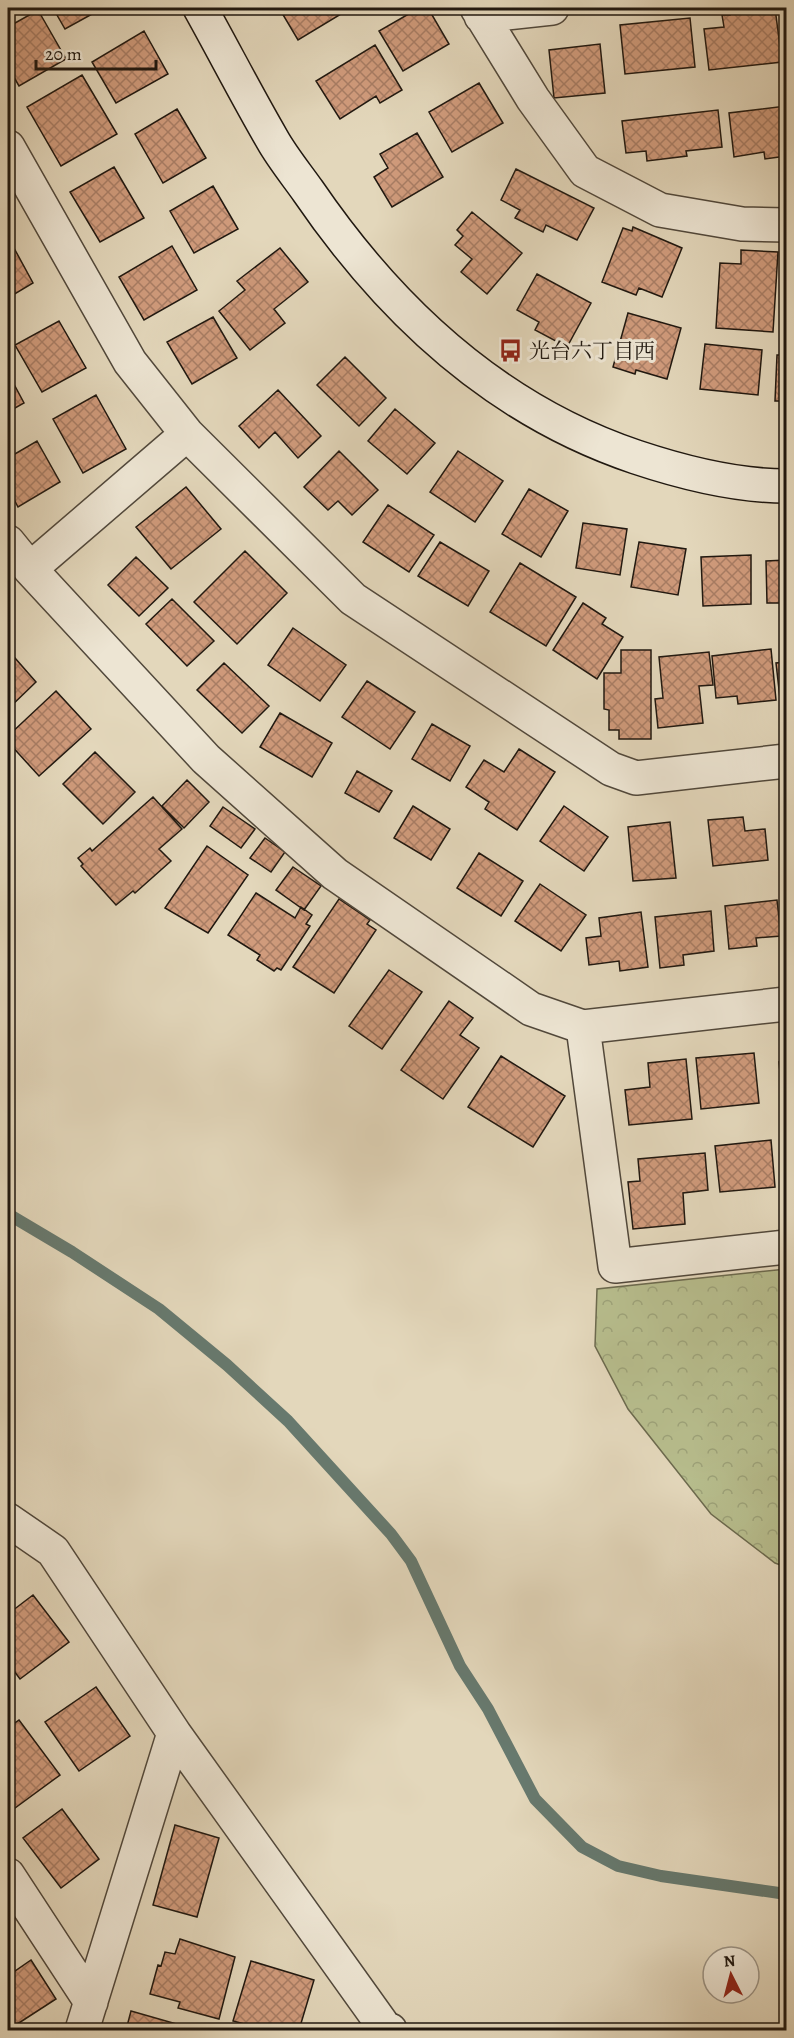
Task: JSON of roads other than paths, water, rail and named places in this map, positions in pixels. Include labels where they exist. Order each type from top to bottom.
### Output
[{"type":"street","points":[[200,8],[273,141],[343,242],[432,338],[502,393],[593,442],[678,469],[757,486],[786,486]]},
{"type":"street","points":[[552,8],[479,12],[533,99],[585,171],[660,210],[742,224],[786,225]]},
{"type":"street","points":[[8,147],[130,362],[187,434],[352,599],[611,769],[636,778],[786,761]]},
{"type":"street","points":[[30,569],[187,434]]},
{"type":"street","points":[[8,542],[30,569],[206,759],[335,874],[531,1009],[583,1026],[786,1004]]},
{"type":"street","points":[[583,1026],[615,1266],[786,1247]]},
{"type":"street","points":[[8,1520],[53,1551],[174,1733],[386,2030]]},
{"type":"street","points":[[86,2016],[174,1733]]},
{"type":"street","points":[[8,1875],[86,2016]]},
{"type":"waterway","points":[[8,1214],[72,1252],[159,1309],[227,1365],[288,1421],[391,1534],[411,1561],[460,1666],[488,1709],[535,1799],[582,1847],[618,1866],[661,1876],[786,1894]]},
{"type":"place","name":"光台六丁目西","points":[[511,351]]}]
